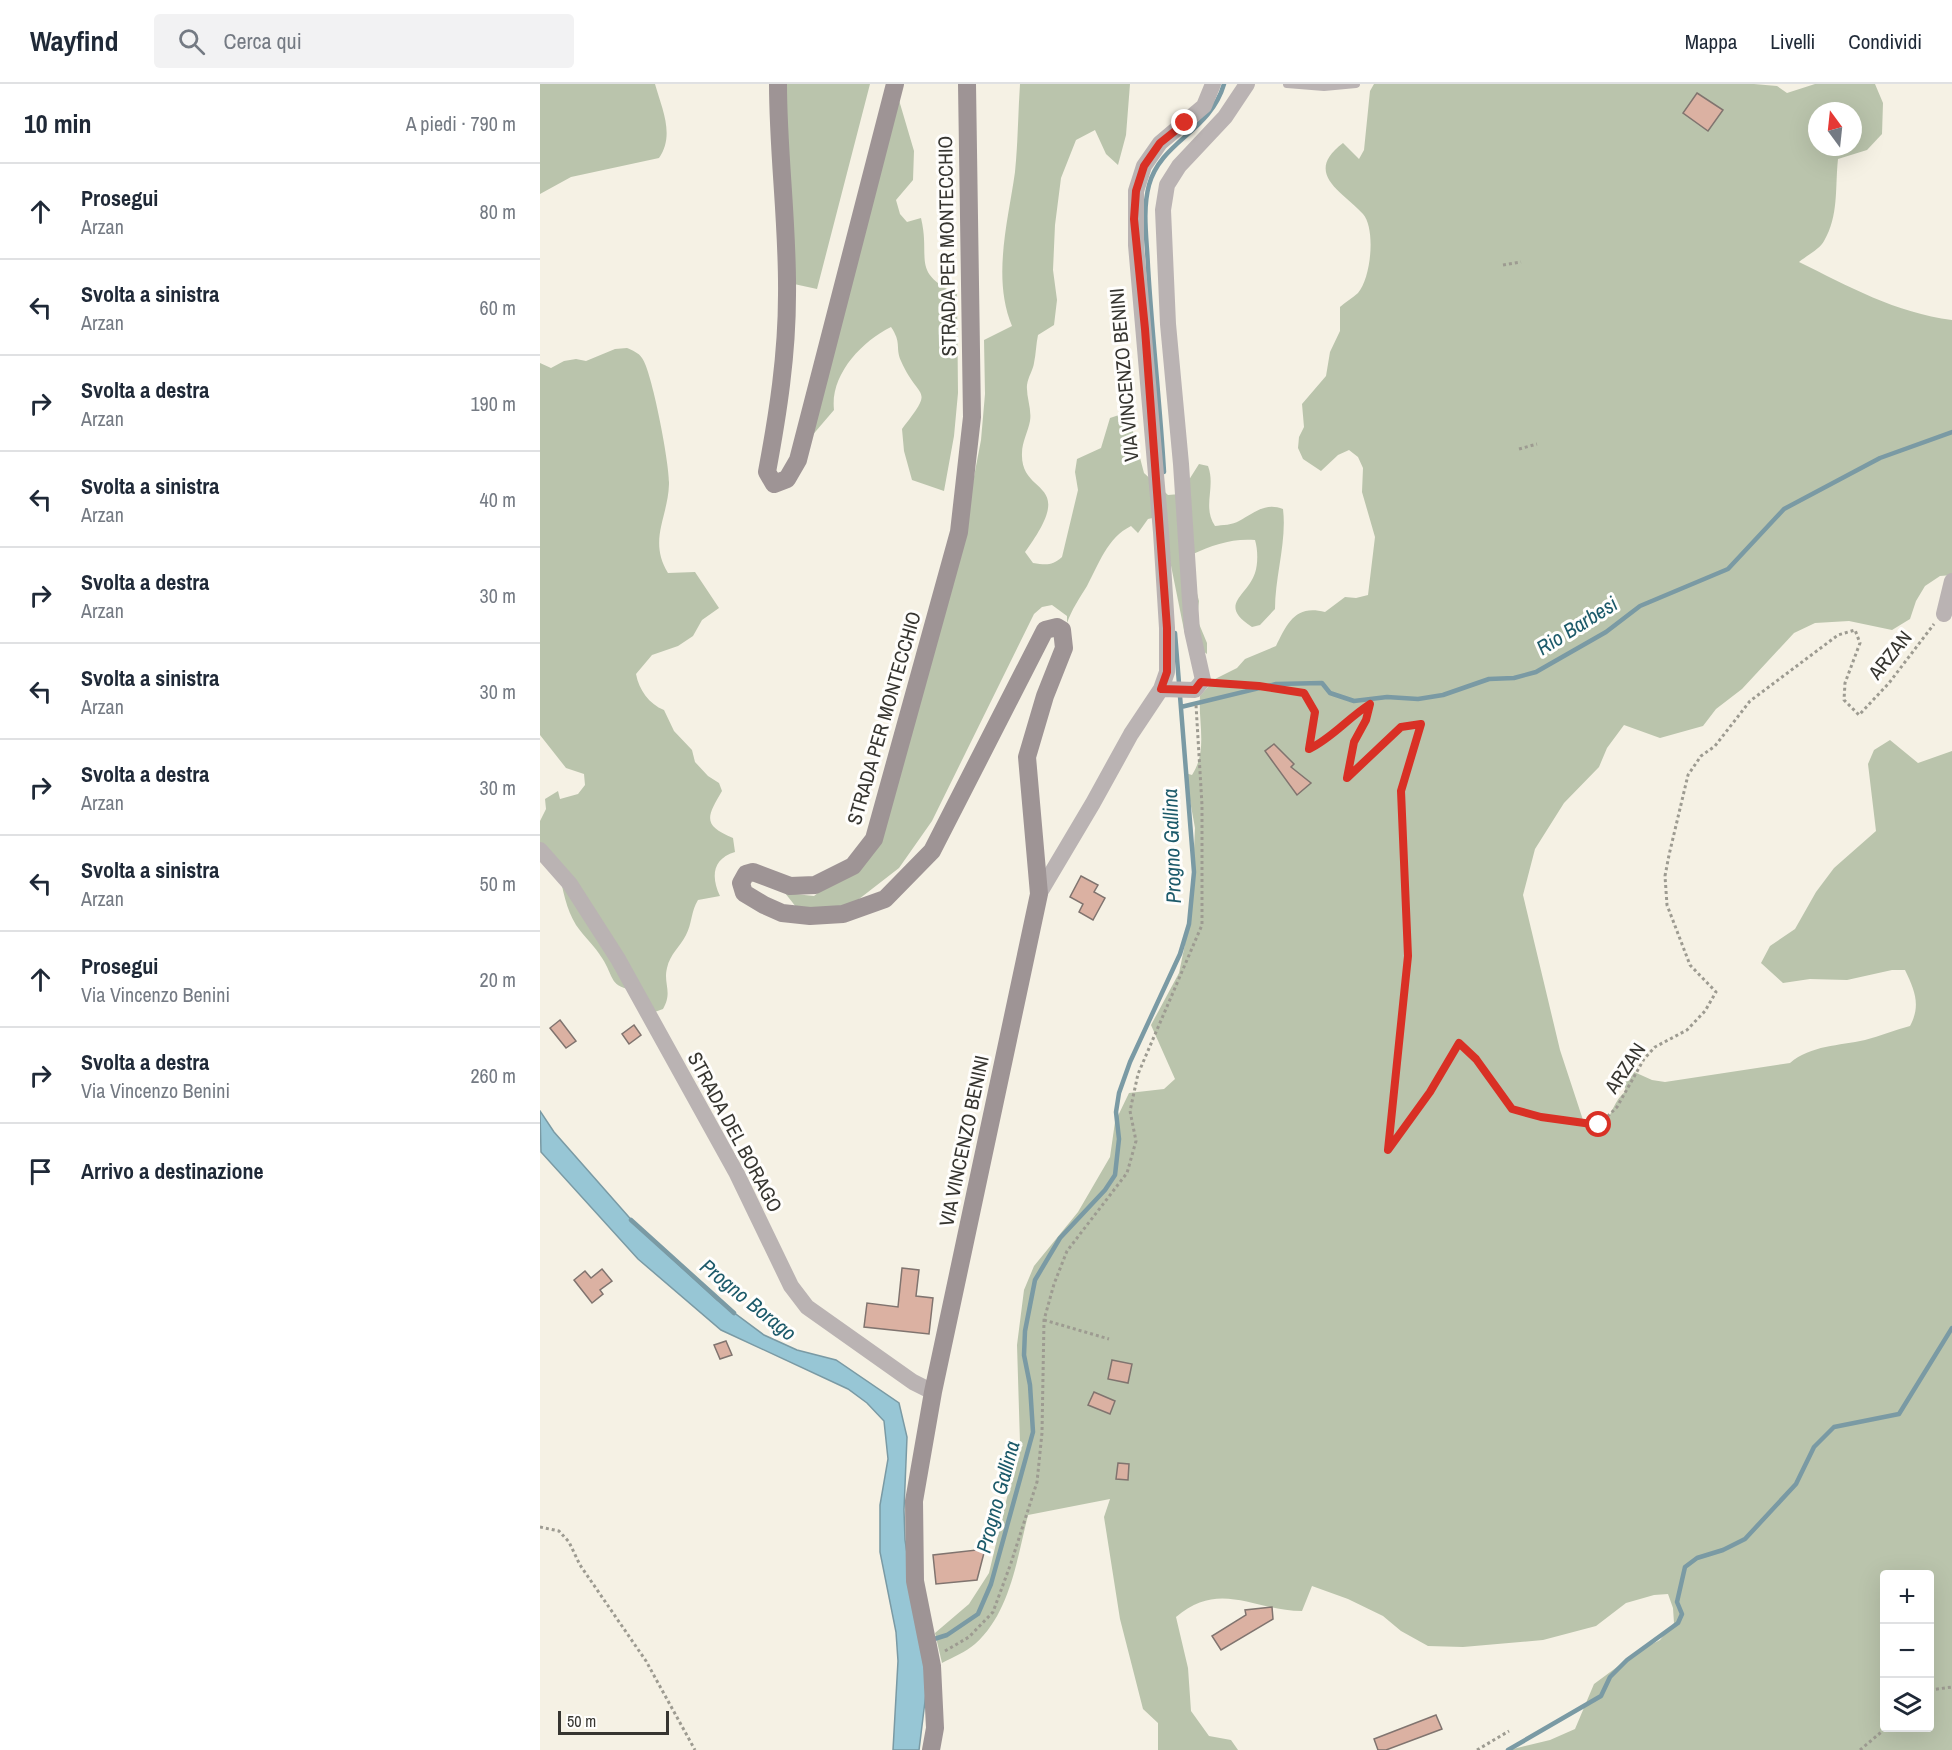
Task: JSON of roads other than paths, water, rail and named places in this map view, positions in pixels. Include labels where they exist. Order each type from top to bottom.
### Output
[{"type":"street","points":[[778,84],[778,139],[787,294],[783,386],[767,472],[774,484],[787,479],[798,460],[896,84]]},
{"type":"street","name":"STRADA PER MONTECCHIO","points":[[967,84],[972,417],[959,532],[874,839],[853,866],[815,885],[790,886],[753,872],[746,874],[741,883],[744,893],[782,913],[810,916],[843,914],[885,899],[932,851],[1045,630],[1057,627],[1062,630],[1064,648],[1045,696],[1027,757],[1038,894]]},
{"type":"street","name":"VIA VINCENZO BENINI","points":[[932,1750],[935,1728],[928,1646],[915,1581],[914,1501],[933,1392],[1038,894],[1094,803],[1131,734],[1165,690],[1167,628],[1145,329],[1136,245],[1136,191],[1144,166],[1160,143],[1204,105],[1213,84]]},
{"type":"street","points":[[1165,690],[1198,686],[1203,680],[1191,620],[1181,464],[1168,333],[1163,210],[1167,185],[1179,166],[1225,117],[1247,84]]},
{"type":"street","points":[[1944,610],[1952,580]]},
{"type":"street","name":"STRADA DEL BORAGO","points":[[540,850],[570,884],[618,959],[737,1174],[791,1286],[807,1307],[913,1382],[933,1392]]},
{"type":"lane","points":[[1287,84],[1324,87],[1356,84]]},
{"type":"water","points":[[540,1111],[554,1132],[635,1224],[717,1300],[764,1335],[797,1350],[836,1360],[899,1403],[907,1437],[905,1540],[927,1685],[919,1750],[893,1750],[898,1661],[896,1632],[880,1552],[880,1505],[888,1459],[884,1421],[867,1403],[848,1389],[721,1330],[638,1259],[541,1152]]},
{"type":"waterway","name":"Progno Gallina","points":[[1164,472],[1146,236],[1147,195],[1155,170],[1164,157],[1208,114],[1224,84]]},
{"type":"waterway","name":"Rio Barbesi","points":[[1181,707],[1276,684],[1322,683],[1330,693],[1354,701],[1387,697],[1418,699],[1443,695],[1489,679],[1514,678],[1536,672],[1606,632],[1640,606],[1728,569],[1784,509],[1880,458],[1952,432]]},
{"type":"waterway","name":"Progno Gallina","points":[[931,1640],[947,1635],[978,1614],[991,1584],[1033,1432],[1030,1385],[1024,1355],[1025,1331],[1035,1280],[1060,1238],[1105,1190],[1115,1175],[1119,1139],[1116,1112],[1119,1093],[1130,1062],[1180,954],[1189,924],[1194,872],[1175,633]]},
{"type":"waterway","name":"Progno Borago","points":[[631,1220],[734,1313]]},
{"type":"waterway","points":[[1508,1750],[1601,1696],[1610,1677],[1627,1660],[1678,1623],[1682,1614],[1677,1602],[1685,1567],[1697,1558],[1723,1550],[1745,1539],[1796,1484],[1814,1447],[1834,1427],[1899,1414],[1952,1328]]}]
